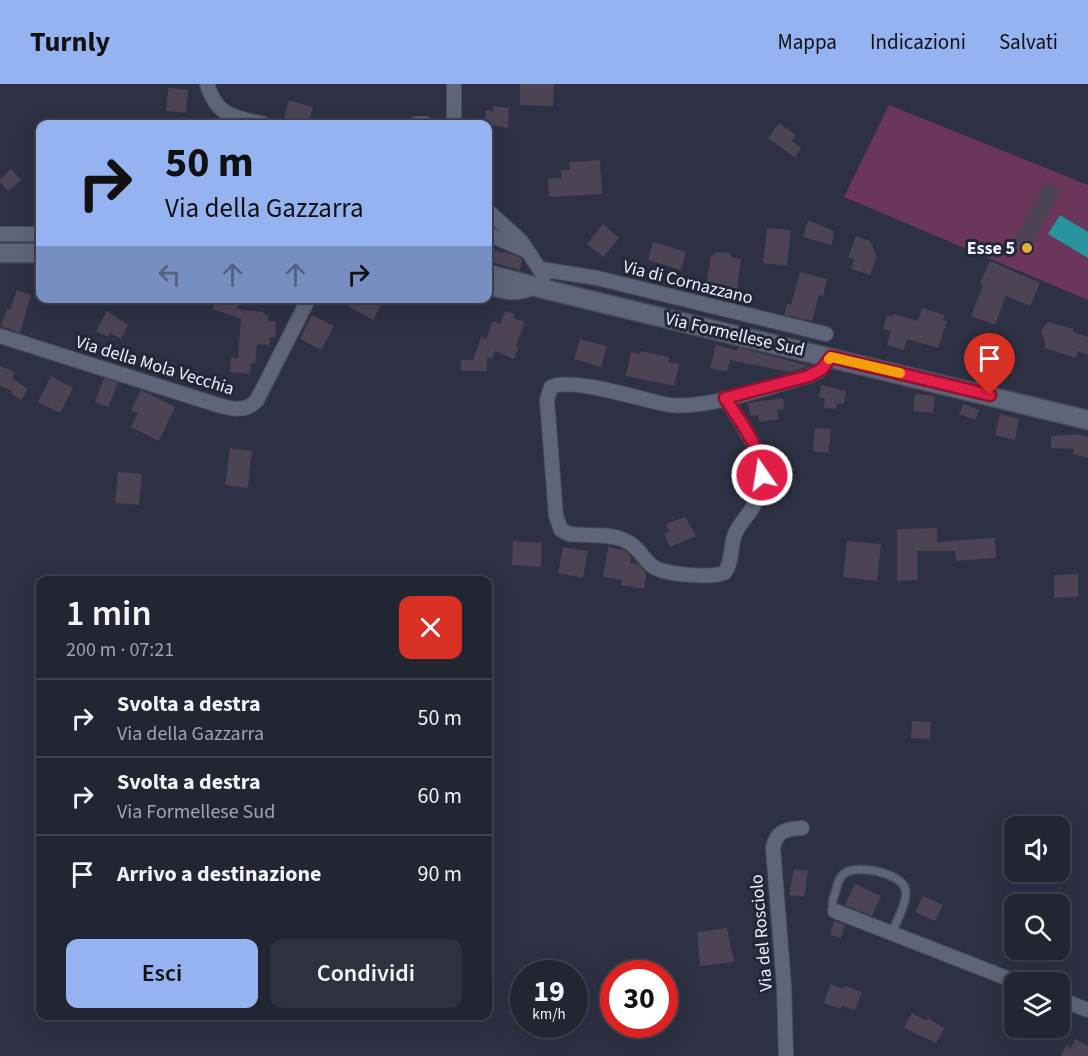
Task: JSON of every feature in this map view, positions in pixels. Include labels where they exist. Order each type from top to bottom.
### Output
[{"type":"street","points":[[207,84],[213,101],[222,111],[251,120]]},
{"type":"street","points":[[454,84],[454,120]]},
{"type":"street","points":[[492,214],[517,236],[530,252],[543,283],[517,294],[492,288]]},
{"type":"street","points":[[0,234],[36,234]]},
{"type":"street","points":[[492,236],[530,252]]},
{"type":"street","points":[[0,253],[36,253]]},
{"type":"street","name":"Via Formellese Sud","points":[[492,275],[543,283],[1088,420]]},
{"type":"street","name":"Via di Cornazzano","points":[[543,283],[597,278],[826,334]]},
{"type":"street","name":"Via della Mola Vecchia","points":[[0,336],[202,400],[242,409],[249,408],[257,400],[306,303]]},
{"type":"street","points":[[725,398],[754,442],[760,458],[762,475],[758,498],[737,530],[729,566],[724,573],[714,575],[665,572],[653,567],[637,548],[626,541],[569,534],[561,530],[556,516],[547,400],[550,387],[563,385],[610,391],[676,406],[725,398],[809,376],[822,369],[831,357]]},
{"type":"street","name":"Via del Rosciolo","points":[[786,1056],[784,986],[772,848],[776,837],[782,831],[802,828]]},
{"type":"street","points":[[835,911],[1004,977]]},
{"type":"street","points":[[1070,1003],[1088,1010]]},
{"type":"lane","points":[[835,911],[832,906],[833,898],[839,880],[846,872],[863,869],[884,874],[898,881],[905,889],[902,906],[891,933]]},
{"type":"shaded area","name":"Esse 5","points":[[889,105],[1088,185],[1088,300],[844,197]]},
{"type":"shaded area","points":[[1060,215],[1088,232],[1088,258],[1048,234]]},
{"type":"building","points":[[520,84],[554,84],[553,106],[520,105]]},
{"type":"building","points":[[168,88],[188,90],[186,113],[166,111]]},
{"type":"building","points":[[289,100],[313,107],[309,120],[284,120]]},
{"type":"building","points":[[493,106],[509,108],[508,128],[492,125],[492,120],[485,120],[486,110],[493,111]]},
{"type":"building","points":[[779,123],[796,135],[792,141],[801,148],[795,158],[768,138]]},
{"type":"building","points":[[600,160],[602,194],[549,197],[548,179],[562,178],[561,170],[570,170],[569,162]]},
{"type":"building","points":[[11,169],[21,180],[8,191],[0,179]]},
{"type":"building","points":[[1045,182],[1061,191],[1028,251],[1013,243]]},
{"type":"building","points":[[808,220],[834,231],[832,245],[803,237]]},
{"type":"building","points":[[603,224],[619,238],[603,257],[587,244]]},
{"type":"building","points":[[767,228],[791,230],[787,266],[763,263]]},
{"type":"building","points":[[856,236],[870,241],[877,256],[870,275],[851,269],[854,259],[848,257]]},
{"type":"building","points":[[653,242],[686,252],[681,270],[648,260]]},
{"type":"building","points":[[492,249],[519,257],[522,260],[520,270],[492,262]]},
{"type":"building","points":[[717,252],[729,253],[733,258],[741,259],[737,289],[706,285],[711,256]]},
{"type":"building","points":[[990,261],[1040,283],[1030,306],[1006,296],[995,325],[971,316],[983,286],[980,284]]},
{"type":"building","points":[[800,272],[827,279],[823,296],[819,295],[812,321],[784,315],[787,304],[791,305]]},
{"type":"building","points":[[17,290],[31,295],[20,333],[1,326]]},
{"type":"building","points":[[215,303],[239,303],[237,309],[264,312],[263,314],[269,315],[268,321],[276,322],[275,338],[270,337],[269,345],[257,344],[255,363],[251,363],[250,374],[230,372],[231,357],[238,358],[241,319],[213,309]]},
{"type":"building","points":[[351,303],[382,303],[373,320],[349,307]]},
{"type":"building","points":[[922,308],[945,315],[943,320],[947,321],[938,348],[907,339],[904,350],[887,345],[891,331],[883,329],[887,315],[893,317],[893,314],[918,321]]},
{"type":"building","points":[[107,311],[128,325],[121,339],[110,333],[108,337],[96,331]]},
{"type":"building","points":[[505,311],[514,314],[513,318],[525,322],[514,359],[495,351],[492,359],[487,357],[487,371],[461,371],[461,360],[473,360],[481,337],[486,339],[493,321],[500,324]]},
{"type":"building","points":[[312,315],[334,326],[321,350],[300,339]]},
{"type":"building","points":[[1048,322],[1074,329],[1073,332],[1088,337],[1088,355],[1078,351],[1076,358],[1044,348],[1045,342],[1041,332]]},
{"type":"building","points":[[580,339],[607,346],[601,367],[574,359]]},
{"type":"building","points":[[716,345],[737,351],[738,347],[809,366],[789,372],[730,360],[727,372],[710,368]]},
{"type":"building","points":[[640,351],[669,357],[668,362],[679,364],[674,386],[626,376],[631,352],[640,354]]},
{"type":"building","points":[[0,366],[15,372],[12,378],[28,389],[21,400],[11,393],[12,391],[0,386]]},
{"type":"building","points":[[51,376],[73,388],[60,413],[38,402]]},
{"type":"building","points":[[104,378],[118,383],[108,407],[95,402]]},
{"type":"building","points":[[821,385],[846,391],[844,404],[837,403],[836,409],[824,408],[825,398],[819,398]]},
{"type":"building","points":[[141,390],[175,407],[159,441],[131,427],[138,413],[131,410]]},
{"type":"building","points":[[915,394],[935,396],[933,413],[913,411]]},
{"type":"building","points":[[783,398],[784,409],[777,410],[779,419],[759,422],[758,415],[750,416],[748,403]]},
{"type":"building","points":[[963,404],[979,410],[975,420],[959,414]]},
{"type":"building","points":[[1000,414],[1019,419],[1015,440],[995,435]]},
{"type":"building","points":[[815,428],[831,429],[828,453],[813,451]]},
{"type":"building","points":[[1078,434],[1088,437],[1088,458],[1073,454],[1074,449],[1051,448],[1051,436]]},
{"type":"building","points":[[230,448],[252,451],[248,488],[225,485]]},
{"type":"building","points":[[118,472],[142,474],[139,505],[115,503]]},
{"type":"building","points":[[685,517],[696,536],[670,547],[664,534],[669,532],[666,524]]},
{"type":"building","points":[[937,528],[937,542],[995,538],[996,558],[956,561],[955,551],[917,551],[918,580],[897,581],[897,529]]},
{"type":"building","points":[[513,541],[542,543],[541,567],[512,565]]},
{"type":"building","points":[[847,541],[881,544],[877,581],[843,577]]},
{"type":"building","points":[[563,547],[588,551],[583,578],[558,573]]},
{"type":"building","points":[[608,547],[624,550],[631,556],[630,563],[638,564],[646,573],[644,589],[621,585],[622,580],[603,577]]},
{"type":"building","points":[[1078,574],[1078,597],[1054,598],[1054,575]]},
{"type":"building","points":[[912,721],[931,722],[930,739],[911,738]]},
{"type":"building","points":[[794,869],[808,871],[804,897],[789,895]]},
{"type":"building","points":[[855,884],[881,896],[872,916],[845,905]]},
{"type":"building","points":[[923,896],[943,905],[935,921],[915,912]]},
{"type":"building","points":[[834,921],[845,925],[841,938],[830,935]]},
{"type":"building","points":[[727,928],[734,962],[700,966],[697,932]]},
{"type":"building","points":[[830,984],[862,992],[855,1010],[842,1006],[841,1009],[824,1003]]},
{"type":"building","points":[[912,1013],[926,1021],[928,1018],[944,1028],[936,1043],[904,1028]]},
{"type":"building","points":[[1075,1039],[1088,1046],[1088,1056],[1061,1056],[1066,1045],[1071,1048]]},
{"type":"slow traffic","points":[[829,359],[831,357],[900,373]]},
{"type":"place","name":"Esse 5","points":[[1027,248]]},
{"type":"route","points":[[762,475],[760,458],[754,442],[725,398],[809,376],[822,369],[831,357],[990,395]]}]
